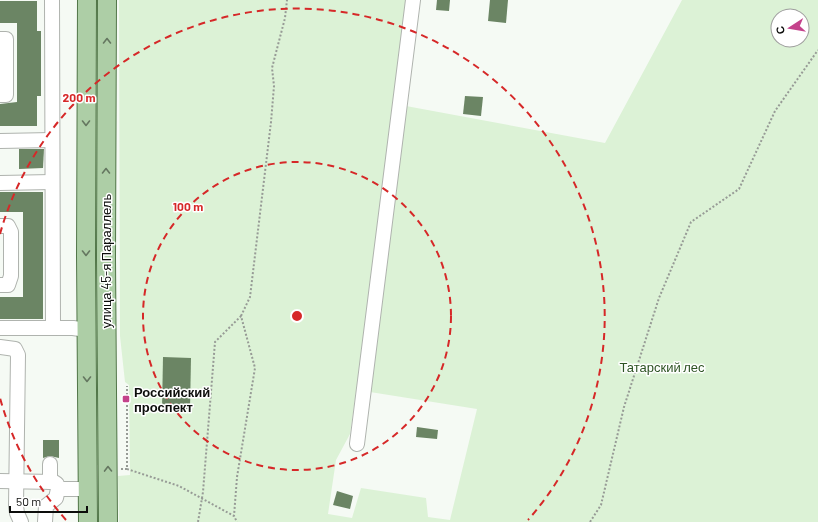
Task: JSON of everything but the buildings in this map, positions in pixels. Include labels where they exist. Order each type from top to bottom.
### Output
[{"type":"main road","name":"улица 45-я Параллель","points":[[87,0],[88,522]]},
{"type":"main road","name":"улица 45-я Параллель","points":[[107,0],[106,258],[108,522]]},
{"type":"street","points":[[52,0],[53,328]]},
{"type":"street","points":[[357,444],[413,0]]},
{"type":"street","points":[[0,39],[6,39],[6,95],[0,95]]},
{"type":"street","points":[[0,141],[52,140]]},
{"type":"street","points":[[0,183],[52,182]]},
{"type":"street","points":[[0,226],[8,226],[11,232],[11,276],[8,284],[0,285]]},
{"type":"street","points":[[0,328],[73,328],[87,330]]},
{"type":"street","points":[[0,347],[15,349],[18,355],[16,506],[21,522]]},
{"type":"street","points":[[45,522],[46,506],[56,498],[50,464]]},
{"type":"street","points":[[0,481],[17,481],[88,489]]},
{"type":"path","points":[[198,522],[202,498],[215,342],[241,316],[250,297],[271,122],[274,86],[272,68],[285,18],[287,0]]},
{"type":"path","points":[[590,522],[602,505],[624,407],[659,298],[691,222],[739,188],[775,111],[818,50]]},
{"type":"path","points":[[237,522],[234,516],[237,477],[255,368],[241,316]]},
{"type":"path","points":[[127,469],[179,486],[234,516]]},
{"type":"green space","points":[[93,0],[102,0],[102,465],[93,465]]},
{"type":"green space","name":"Татарский лес","points":[[119,0],[409,0],[388,165],[350,434],[336,460],[328,514],[352,518],[361,488],[426,498],[428,517],[450,520],[477,409],[370,392],[406,106],[605,143],[682,0],[818,0],[818,522],[119,522],[118,476],[130,475],[129,385],[125,382],[120,336]]},
{"type":"place","name":"Российский проспект","points":[[126,399]]}]
